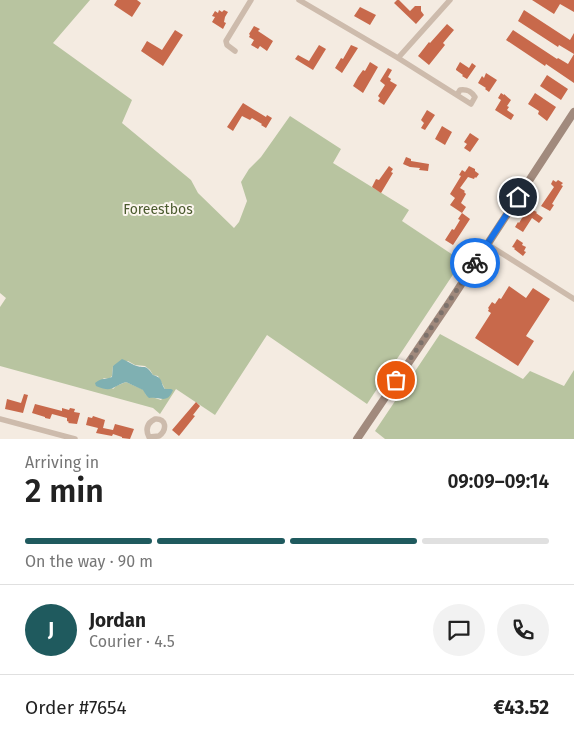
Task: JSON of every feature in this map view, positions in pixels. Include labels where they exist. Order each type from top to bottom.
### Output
[{"type":"main road","points":[[357,439],[574,113]]},
{"type":"street","points":[[235,51],[226,42],[251,0]]},
{"type":"street","points":[[300,0],[457,95]]},
{"type":"street","points":[[398,58],[450,0]]},
{"type":"street","points":[[487,244],[574,299]]},
{"type":"street","points":[[0,419],[75,439]]},
{"type":"street","points":[[48,439],[52,433]]},
{"type":"green space","name":"Foreestbos","points":[[0,0],[90,0],[53,43],[132,100],[122,123],[191,180],[198,193],[234,228],[239,222],[247,201],[241,182],[290,116],[341,149],[333,163],[409,210],[402,221],[462,261],[367,404],[267,335],[215,415],[176,389],[160,414],[153,408],[0,366],[0,307],[6,298],[0,293]],"holes":[[[128,361],[135,365],[145,366],[153,375],[158,376],[165,389],[171,389],[161,400],[146,395],[144,390],[126,382],[113,389],[103,378],[109,379],[112,376],[113,366]]]},
{"type":"green space","points":[[440,334],[523,379],[530,371],[564,386],[574,370],[574,439],[385,439],[375,431]]},
{"type":"water","points":[[122,359],[148,369],[160,379],[165,389],[173,390],[171,395],[166,399],[149,398],[143,390],[126,382],[109,389],[96,386],[95,383],[97,381],[112,377],[113,366]]},
{"type":"building","points":[[117,0],[137,0],[141,3],[132,17],[114,5]]},
{"type":"building","points":[[397,0],[410,11],[415,6],[421,6],[421,11],[424,15],[416,24],[394,3]]},
{"type":"building","points":[[532,0],[574,0],[574,12],[560,4],[554,14]]},
{"type":"building","points":[[360,7],[376,15],[370,25],[354,16]]},
{"type":"building","points":[[219,10],[228,12],[223,29],[212,22],[215,17],[212,16],[215,11],[218,13]]},
{"type":"building","points":[[524,10],[570,40],[574,33],[574,54],[559,45],[558,47],[518,21]]},
{"type":"building","points":[[447,24],[454,30],[429,65],[418,56]]},
{"type":"building","points":[[254,26],[273,41],[267,51],[260,46],[258,49],[251,45],[254,40],[249,37],[249,34]]},
{"type":"building","points":[[175,30],[183,35],[163,66],[141,51],[147,41],[162,50]]},
{"type":"building","points":[[513,30],[557,59],[568,64],[574,54],[574,83],[506,40]]},
{"type":"building","points":[[319,45],[326,49],[313,70],[295,59],[298,55],[309,61]]},
{"type":"building","points":[[351,45],[358,48],[342,73],[335,68]]},
{"type":"building","points":[[370,62],[378,67],[363,93],[353,86]]},
{"type":"building","points":[[460,62],[469,68],[472,63],[476,66],[467,79],[456,70]]},
{"type":"building","points":[[388,68],[392,70],[388,77],[391,79],[390,81],[397,85],[384,105],[378,101],[380,98],[378,96],[385,85],[380,81]]},
{"type":"building","points":[[486,73],[497,80],[489,92],[478,83],[482,76],[484,78]]},
{"type":"building","points":[[547,75],[568,89],[561,100],[540,86]]},
{"type":"building","points":[[501,93],[511,100],[507,110],[514,115],[511,120],[495,110],[501,100],[498,98]]},
{"type":"building","points":[[535,93],[556,107],[547,121],[538,114],[539,111],[528,104]]},
{"type":"building","points":[[243,103],[266,117],[267,115],[272,118],[266,128],[252,118],[250,120],[242,116],[233,131],[227,127]]},
{"type":"building","points":[[427,110],[435,115],[425,130],[421,128],[424,123],[421,120]]},
{"type":"building","points":[[442,126],[452,132],[445,145],[435,139]]},
{"type":"building","points":[[470,133],[479,139],[470,152],[464,148],[467,144],[464,142]]},
{"type":"building","points":[[406,157],[411,159],[411,161],[429,164],[428,171],[403,164]]},
{"type":"building","points":[[389,166],[393,169],[391,172],[393,173],[381,193],[372,187],[376,179],[379,180]]},
{"type":"building","points":[[469,166],[479,174],[474,179],[468,177],[460,188],[466,194],[461,203],[466,207],[462,213],[450,205],[455,198],[450,194],[461,176],[459,175],[462,170],[465,172]]},
{"type":"building","points":[[553,180],[563,183],[561,185],[563,186],[550,211],[541,206],[554,187],[551,184]]},
{"type":"building","points":[[528,208],[537,212],[543,218],[539,223],[532,218],[523,232],[515,227]]},
{"type":"building","points":[[462,213],[470,219],[453,245],[445,240],[452,229],[454,230]]},
{"type":"building","points":[[517,239],[526,247],[524,251],[526,252],[523,256],[512,247]]},
{"type":"building","points":[[509,286],[526,298],[533,288],[550,299],[526,336],[534,341],[518,366],[475,338],[491,313],[488,311],[488,308],[492,302],[495,304],[499,298],[501,299]]},
{"type":"building","points":[[24,394],[28,395],[23,413],[5,409],[7,399],[21,403]]},
{"type":"building","points":[[196,402],[200,406],[193,415],[195,416],[179,436],[172,430]]},
{"type":"building","points":[[35,404],[62,411],[62,408],[75,409],[74,412],[80,413],[77,424],[68,423],[67,418],[52,414],[50,419],[32,413]]},
{"type":"building","points":[[93,416],[105,420],[103,428],[113,430],[115,424],[134,429],[130,439],[113,434],[112,436],[96,433],[98,428],[86,425],[88,417],[92,418]]},
{"type":"way so far","points":[[396,380],[475,263]]},
{"type":"route","points":[[475,263],[518,197]]}]
